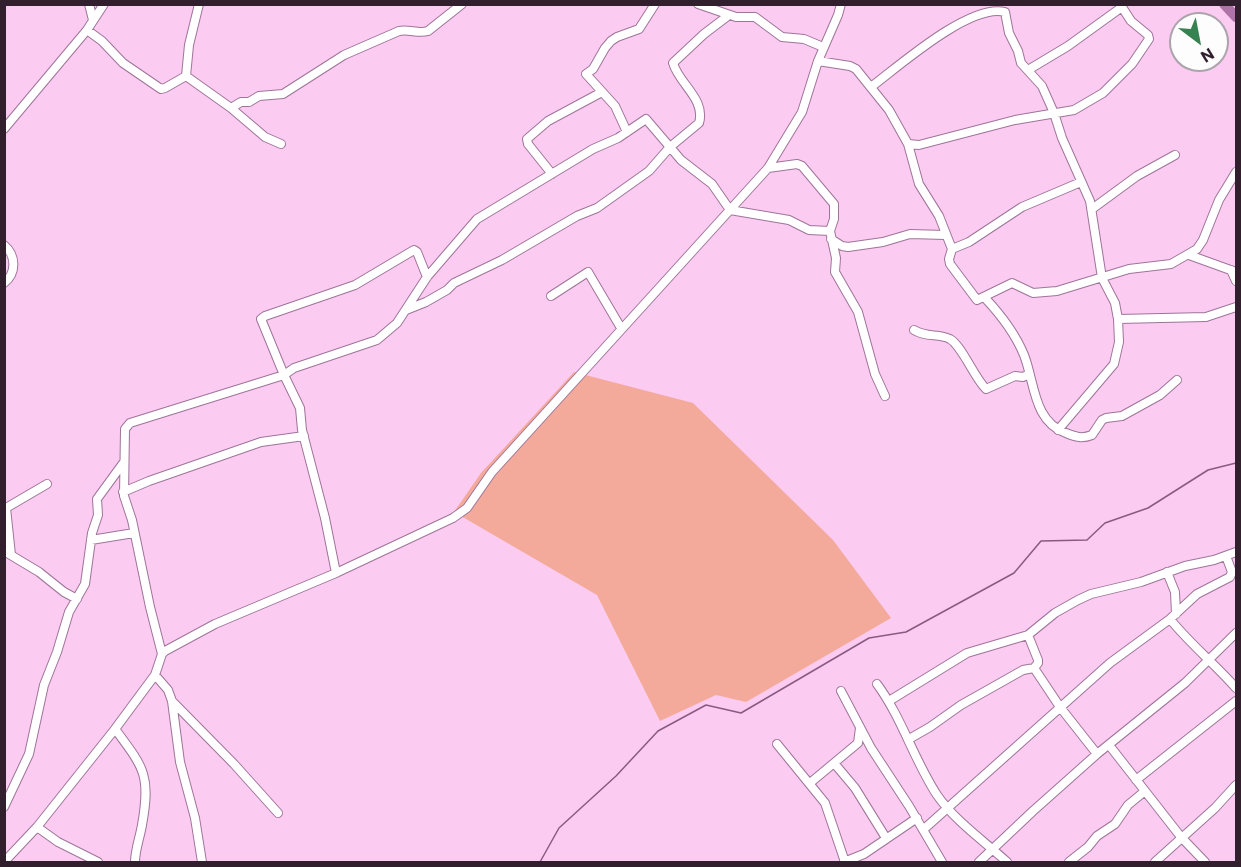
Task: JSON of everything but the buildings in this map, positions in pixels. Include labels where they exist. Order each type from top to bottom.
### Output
[{"type":"street","points":[[89,4],[93,20]]},
{"type":"street","points":[[4,129],[87,30],[104,4]]},
{"type":"street","points":[[186,76],[189,45],[199,4]]},
{"type":"street","points":[[231,108],[259,96],[283,94],[344,55],[399,31],[428,32],[462,4]]},
{"type":"street","points":[[627,132],[615,106],[587,76],[587,73],[593,69],[604,48],[611,41],[639,28],[655,4]]},
{"type":"street","points":[[162,654],[177,643],[215,624],[336,573],[463,512],[492,472],[768,168],[802,112],[818,60],[841,4]]},
{"type":"street","points":[[701,5],[729,15],[755,17],[782,37],[804,39],[823,47]]},
{"type":"street","points":[[909,144],[919,144],[1015,120],[1067,112],[1096,99],[1132,64],[1150,37],[1131,21],[1121,6],[1068,46],[1028,70]]},
{"type":"street","points":[[871,87],[956,24],[990,11],[1005,12],[1009,33],[1021,63],[1042,86],[1092,209],[1102,278],[1114,303],[1118,319],[1119,342],[1114,364],[1058,430]]},
{"type":"street","points":[[406,310],[426,302],[447,290],[454,283],[502,260],[577,216],[597,208],[649,171],[670,147],[699,123],[700,119],[696,100],[680,79],[673,63],[704,34],[729,15]]},
{"type":"street","points":[[87,30],[131,69],[161,89],[186,76]]},
{"type":"street","points":[[818,60],[856,69],[893,115],[909,144],[917,178],[924,194],[939,216],[952,249],[949,259],[977,300],[1012,283],[1030,292],[1057,291],[1139,267],[1171,264],[1197,249],[1219,200],[1236,172]]},
{"type":"street","points":[[186,76],[231,108],[265,137],[281,144]]},
{"type":"street","points":[[552,174],[528,144],[527,139],[548,121],[602,92]]},
{"type":"street","points":[[4,862],[37,827],[115,729],[155,675],[162,654],[135,533],[123,492],[125,429],[130,423],[284,375],[294,368],[377,340],[397,323],[427,277],[477,219],[592,149],[627,132],[646,118],[681,160],[712,184],[730,210],[789,220],[809,230],[830,235],[842,246],[848,247],[883,242],[910,234],[945,235]]},
{"type":"street","points":[[1092,209],[1137,176],[1175,155]]},
{"type":"street","points":[[768,168],[797,164],[806,170],[834,204],[834,219],[830,235],[836,258],[837,278],[858,312],[875,374],[885,396]]},
{"type":"street","points":[[952,249],[969,243],[1022,207],[1081,182]]},
{"type":"street","points":[[4,245],[14,255],[14,263],[9,279],[4,283]]},
{"type":"street","points":[[336,573],[298,403],[261,320],[264,316],[355,285],[414,250],[417,252],[427,277]]},
{"type":"street","points":[[1189,255],[1234,271],[1236,281]]},
{"type":"street","points":[[551,296],[588,272],[621,328]]},
{"type":"street","points":[[985,298],[1005,321],[1024,355],[1039,406],[1052,426],[1058,430],[1079,438],[1086,438],[1092,435],[1102,420],[1122,416],[1160,395],[1178,380]]},
{"type":"street","points":[[1118,319],[1206,317],[1236,307]]},
{"type":"street","points":[[914,330],[926,336],[941,337],[954,342],[986,389],[1015,376],[1023,377],[1029,374]]},
{"type":"street","points":[[123,492],[261,442],[304,436]]},
{"type":"street","points":[[4,807],[29,754],[44,685],[69,612],[85,584],[91,540],[98,515],[99,495],[124,462]]},
{"type":"street","points":[[47,484],[6,508],[8,553],[77,599]]},
{"type":"street","points":[[91,540],[135,533]]},
{"type":"street","points":[[889,701],[967,653],[1028,635],[1055,613],[1091,594],[1141,582],[1236,552]]},
{"type":"street","points":[[924,829],[1110,663],[1173,616],[1197,594],[1232,575],[1226,556]]},
{"type":"street","points":[[1167,572],[1175,592],[1173,616],[1184,636],[1209,658],[1236,688]]},
{"type":"street","points":[[979,862],[1097,754],[1185,683],[1236,633]]},
{"type":"street","points":[[909,739],[1023,670],[1034,668],[1038,660],[1028,635]]},
{"type":"street","points":[[1034,668],[1060,707],[1097,754]]},
{"type":"street","points":[[155,675],[168,690],[172,701],[180,762],[195,818],[202,862]]},
{"type":"street","points":[[877,684],[889,701],[932,785],[947,808],[1007,862]]},
{"type":"street","points":[[841,691],[874,754],[924,829],[942,862]]},
{"type":"street","points":[[172,701],[278,813]]},
{"type":"street","points":[[1136,780],[1236,701]]},
{"type":"street","points":[[810,783],[858,743],[860,727]]},
{"type":"street","points":[[115,729],[137,759],[145,776],[144,810],[135,862]]},
{"type":"street","points":[[777,744],[810,783],[827,808],[845,862],[864,854],[917,819]]},
{"type":"street","points":[[1109,745],[1181,837],[1206,862]]},
{"type":"street","points":[[834,763],[855,788],[886,838]]},
{"type":"street","points":[[1155,862],[1221,802],[1236,785]]},
{"type":"street","points":[[1070,862],[1097,836],[1111,827],[1128,805],[1145,791]]},
{"type":"street","points":[[37,827],[58,842],[98,862]]},
{"type":"street","points":[[864,854],[868,862]]},
{"type":"shaded area","points":[[574,372],[693,403],[833,540],[891,618],[746,702],[716,695],[660,721],[597,595],[454,512],[481,473]]},
{"type":"waterway","points":[[1224,4],[1236,17]]},
{"type":"waterway","points":[[540,862],[559,828],[616,776],[658,731],[706,705],[741,713],[869,638],[906,632],[1014,573],[1041,541],[1087,540],[1105,523],[1148,508],[1208,470],[1236,463]]}]
